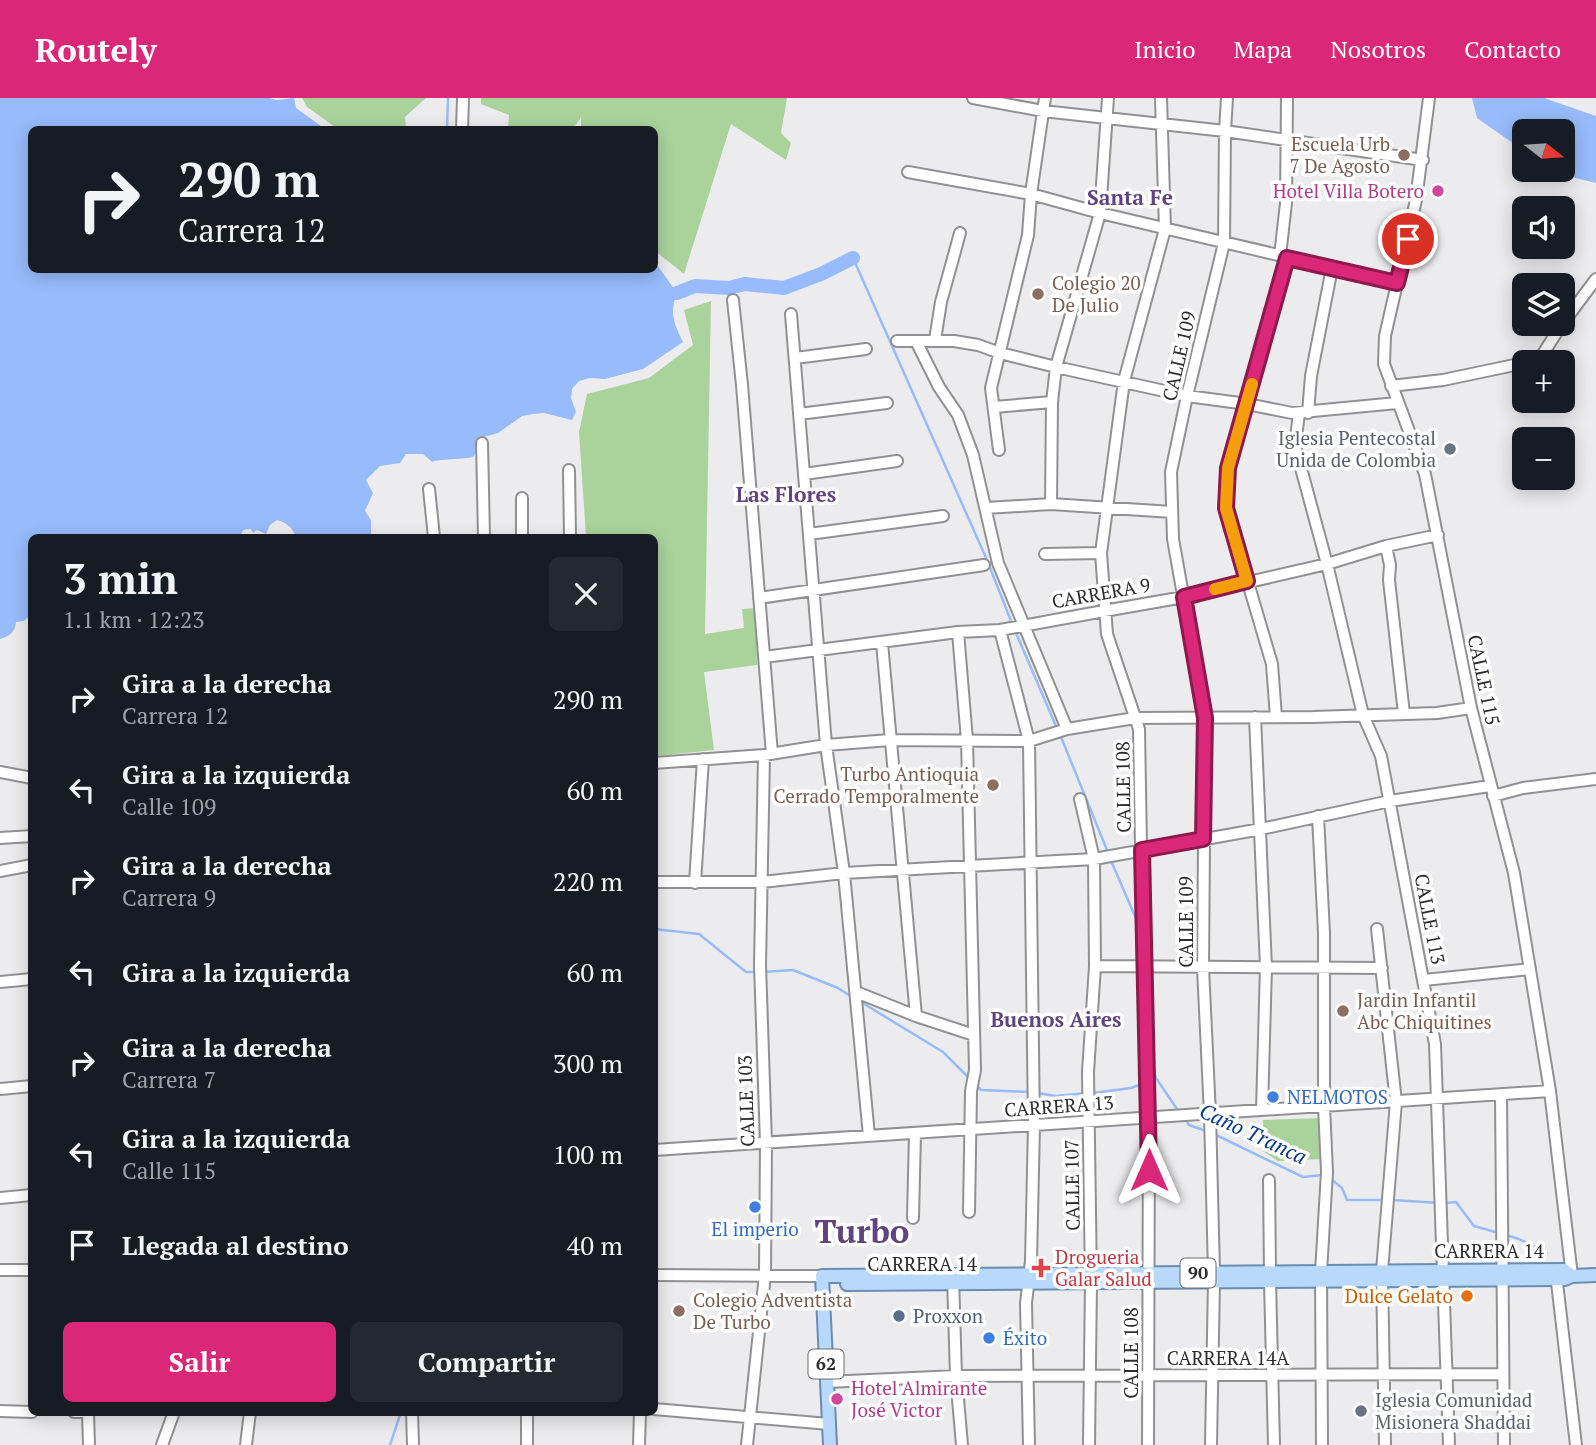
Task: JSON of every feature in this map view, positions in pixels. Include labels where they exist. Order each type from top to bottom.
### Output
[{"type":"main road","name":"CARRERA 14","points":[[822,1280],[1443,1275],[1556,1275],[1565,1279],[1572,1276]]},
{"type":"main road","name":"90","points":[[1572,1276],[1596,1275]]},
{"type":"main road","name":"62","points":[[822,1280],[830,1445]]},
{"type":"street","points":[[463,98],[463,126]]},
{"type":"street","points":[[973,98],[1042,111],[1225,131],[1423,160]]},
{"type":"street","points":[[999,450],[991,388],[1028,235],[1045,98]]},
{"type":"street","points":[[1051,504],[1052,402],[1056,367],[1100,213],[1108,98]]},
{"type":"street","name":"CALLE 108","points":[[1148,1445],[1149,1118],[1139,729],[1108,634],[1101,553],[1124,381],[1165,229],[1161,98]]},
{"type":"street","name":"CALLE 109","points":[[1211,1445],[1214,1277],[1211,1133],[1203,968],[1205,718],[1173,539],[1171,472],[1224,243],[1227,98]]},
{"type":"street","points":[[1276,717],[1272,664],[1226,508],[1228,468],[1284,257],[1286,98]]},
{"type":"street","name":"CALLE 115","points":[[1429,98],[1423,160],[1385,336],[1384,364],[1423,467],[1471,708],[1514,873],[1550,1091],[1572,1276]]},
{"type":"street","points":[[908,172],[1031,194],[1165,229],[1397,283]]},
{"type":"street","points":[[935,340],[960,233]]},
{"type":"street","name":"CALLE 113","points":[[1332,268],[1295,446],[1327,564],[1363,715],[1381,756],[1435,1044],[1449,1445]]},
{"type":"street","points":[[1575,306],[1596,279]]},
{"type":"street","name":"CALLE 103","points":[[733,300],[760,598],[768,755],[761,882],[760,965],[766,1143],[765,1276],[747,1445]]},
{"type":"street","points":[[791,314],[826,746],[844,873],[869,1136]]},
{"type":"street","points":[[897,341],[935,340],[978,345],[1056,367],[1187,396],[1303,413],[1397,403]]},
{"type":"street","points":[[916,341],[939,387],[958,415],[973,455],[998,562],[1067,729]]},
{"type":"street","points":[[795,358],[866,349]]},
{"type":"street","points":[[1391,386],[1443,380],[1512,365]]},
{"type":"street","points":[[994,407],[1052,402]]},
{"type":"street","points":[[799,414],[887,404]]},
{"type":"street","points":[[482,443],[484,534]]},
{"type":"street","points":[[804,474],[897,461]]},
{"type":"street","points":[[569,470],[570,534]]},
{"type":"street","points":[[429,489],[434,534]]},
{"type":"street","points":[[522,498],[522,534]]},
{"type":"street","points":[[986,508],[1051,504],[1172,512]]},
{"type":"street","points":[[809,534],[943,516]]},
{"type":"street","name":"CARRERA 9","points":[[764,657],[958,632],[1000,630],[1184,597],[1438,535]]},
{"type":"street","points":[[1386,546],[1404,714]]},
{"type":"street","points":[[1045,554],[1101,553]]},
{"type":"street","points":[[760,598],[984,565]]},
{"type":"street","points":[[1000,630],[1029,741],[1034,1125],[1027,1303],[1029,1445]]},
{"type":"street","points":[[958,632],[967,740],[975,1070],[971,1091],[969,1212]]},
{"type":"street","points":[[883,643],[916,1016]]},
{"type":"street","points":[[658,763],[768,755],[890,740],[1029,741],[1067,729],[1135,718],[1404,714],[1471,708]]},
{"type":"street","points":[[1255,717],[1266,967],[1262,1110]]},
{"type":"street","points":[[695,883],[704,759]]},
{"type":"street","points":[[0,772],[28,777]]},
{"type":"street","points":[[658,882],[761,882],[844,873],[1094,859],[1261,829],[1390,801],[1596,779]]},
{"type":"street","name":"CALLE 107","points":[[1080,799],[1094,859],[1095,965],[1088,1093],[1091,1278],[1089,1445]]},
{"type":"street","points":[[1318,816],[1327,1177],[1321,1276],[1322,1445]]},
{"type":"street","points":[[0,838],[28,836]]},
{"type":"street","points":[[0,872],[28,866]]},
{"type":"street","points":[[1377,929],[1396,1101],[1382,1276],[1385,1445]]},
{"type":"street","points":[[1095,965],[1382,968]]},
{"type":"street","points":[[1424,980],[1530,969]]},
{"type":"street","points":[[0,982],[28,979]]},
{"type":"street","points":[[856,994],[974,1035]]},
{"type":"street","points":[[0,1089],[28,1086]]},
{"type":"street","name":"CARRERA 13","points":[[658,1150],[1550,1091]]},
{"type":"street","points":[[1501,1095],[1504,1445]]},
{"type":"street","points":[[913,1218],[915,1133]]},
{"type":"street","points":[[1269,1180],[1274,1445]]},
{"type":"street","points":[[0,1198],[28,1195]]},
{"type":"street","points":[[0,1270],[28,1270]]},
{"type":"street","name":"CARRERA 14","points":[[658,1275],[765,1276],[822,1280]]},
{"type":"street","points":[[1556,1275],[1576,1445]]},
{"type":"street","points":[[953,1278],[956,1376],[962,1445]]},
{"type":"street","name":"CARRERA 14A","points":[[827,1382],[956,1376],[1503,1374]]},
{"type":"street","points":[[658,1409],[829,1424]]},
{"type":"street","points":[[0,1411],[28,1412]]},
{"type":"street","points":[[88,1416],[89,1445]]},
{"type":"street","points":[[162,1445],[173,1416]]},
{"type":"street","points":[[246,1445],[250,1416]]},
{"type":"street","points":[[412,1416],[413,1445]]},
{"type":"street","points":[[527,1416],[527,1445]]},
{"type":"street","points":[[639,1445],[640,1416]]},
{"type":"green space","points":[[302,98],[426,98],[405,117],[406,126],[334,126],[307,107]]},
{"type":"green space","points":[[481,98],[787,98],[781,133],[791,143],[786,160],[731,124],[684,274],[658,253],[658,126],[581,126],[581,117],[575,126],[508,126],[509,115],[481,104]]},
{"type":"green space","points":[[711,301],[705,634],[744,628],[742,609],[756,608],[757,665],[704,672],[714,750],[658,756],[658,534],[586,534],[579,432],[587,394],[649,378],[693,345],[684,310]]},
{"type":"green space","points":[[1322,1118],[1323,1159],[1278,1161],[1263,1151],[1263,1120]]},
{"type":"water","points":[[0,98],[294,98],[296,108],[321,126],[28,126],[28,273],[658,273],[658,266],[677,293],[673,306],[674,318],[683,342],[643,369],[605,379],[590,378],[579,381],[572,389],[571,398],[576,412],[572,420],[544,413],[522,416],[498,433],[481,438],[474,456],[432,462],[423,454],[406,454],[400,463],[380,466],[366,480],[373,493],[365,511],[371,520],[371,534],[294,534],[289,526],[277,520],[270,525],[266,534],[257,530],[253,533],[251,529],[243,530],[241,534],[28,534],[28,618],[16,622],[11,633],[0,639]]},
{"type":"water","points":[[1472,98],[1544,98],[1596,116],[1596,183],[1575,178],[1575,119],[1512,119],[1512,143],[1477,118]]},
{"type":"waterway","points":[[447,126],[448,98]]},
{"type":"waterway","points":[[853,258],[987,560],[1011,621]]},
{"type":"waterway","points":[[677,293],[695,286],[729,288],[745,284],[784,288],[853,258]]},
{"type":"waterway","points":[[1016,633],[1056,726]]},
{"type":"waterway","points":[[1061,737],[1107,850]]},
{"type":"waterway","points":[[1112,863],[1137,921]]},
{"type":"waterway","name":"Caño Tranca","points":[[658,929],[699,934],[746,972],[757,972]]},
{"type":"waterway","points":[[1148,939],[1149,960]]},
{"type":"waterway","name":"Caño Tranca","points":[[763,972],[793,970],[838,988],[852,997]]},
{"type":"waterway","points":[[1149,972],[1150,1006]]},
{"type":"waterway","name":"Caño Tranca","points":[[861,1002],[943,1052],[969,1078]]},
{"type":"waterway","points":[[1152,1065],[1156,1078]]},
{"type":"waterway","name":"Caño Tranca","points":[[1151,1080],[1156,1078],[1179,1112]]},
{"type":"waterway","name":"Caño Tranca","points":[[1093,1093],[1131,1088],[1145,1083]]},
{"type":"waterway","name":"Caño Tranca","points":[[976,1085],[981,1090],[1031,1092]]},
{"type":"waterway","name":"Caño Tranca","points":[[1037,1093],[1056,1096],[1087,1093]]},
{"type":"waterway","name":"Caño Tranca","points":[[1185,1119],[1189,1125],[1206,1131]]},
{"type":"waterway","name":"Caño Tranca","points":[[1216,1135],[1303,1177],[1322,1175]]},
{"type":"waterway","name":"Caño Tranca","points":[[1331,1179],[1342,1188],[1347,1200],[1386,1200]]},
{"type":"waterway","name":"Caño Tranca","points":[[1393,1200],[1439,1203]]},
{"type":"waterway","name":"Caño Tranca","points":[[1445,1203],[1456,1202],[1474,1226],[1499,1233]]},
{"type":"waterway","name":"Caño Tranca","points":[[1506,1235],[1547,1253]]},
{"type":"waterway","points":[[390,1445],[400,1416]]},
{"type":"slow traffic","points":[[1215,589],[1247,581],[1226,508],[1228,468],[1252,384]]},
{"type":"place","name":"Escuela Urb 7 De Agosto","points":[[1404,155]]},
{"type":"place","name":"Hotel Villa Botero","points":[[1438,191]]},
{"type":"place","name":"Colegio 20 De Julio","points":[[1038,294]]},
{"type":"place","name":"Iglesia Pentecostal Unida de Colombia","points":[[1450,449]]},
{"type":"place","name":"Turbo Antioquia Cerrado Temporalmente","points":[[993,785]]},
{"type":"place","name":"Jardin Infantil Abc Chiquitines","points":[[1343,1011]]},
{"type":"place","name":"NELMOTOS","points":[[1273,1097]]},
{"type":"place","name":"El imperio","points":[[755,1207]]},
{"type":"place","name":"Drogueria Galar Salud","points":[[1041,1268]]},
{"type":"place","name":"Dulce Gelato","points":[[1467,1296]]},
{"type":"place","name":"Colegio Adventista De Turbo","points":[[679,1311]]},
{"type":"place","name":"Proxxon","points":[[899,1316]]},
{"type":"place","name":"Éxito","points":[[989,1338]]},
{"type":"place","name":"Hotel Almirante José Victor","points":[[837,1399]]},
{"type":"place","name":"Iglesia Comunidad Misionera Shaddai","points":[[1361,1411]]},
{"type":"district","name":"Santa Fe","points":[[1130,198]]},
{"type":"district","name":"Las Flores","points":[[786,495]]},
{"type":"district","name":"Buenos Aires","points":[[1056,1020]]},
{"type":"district","name":"Turbo","points":[[862,1231]]},
{"type":"route","points":[[1149,1170],[1142,850],[1203,839],[1205,718],[1184,597],[1247,581],[1226,508],[1228,468],[1287,258],[1397,283],[1408,239]]}]
